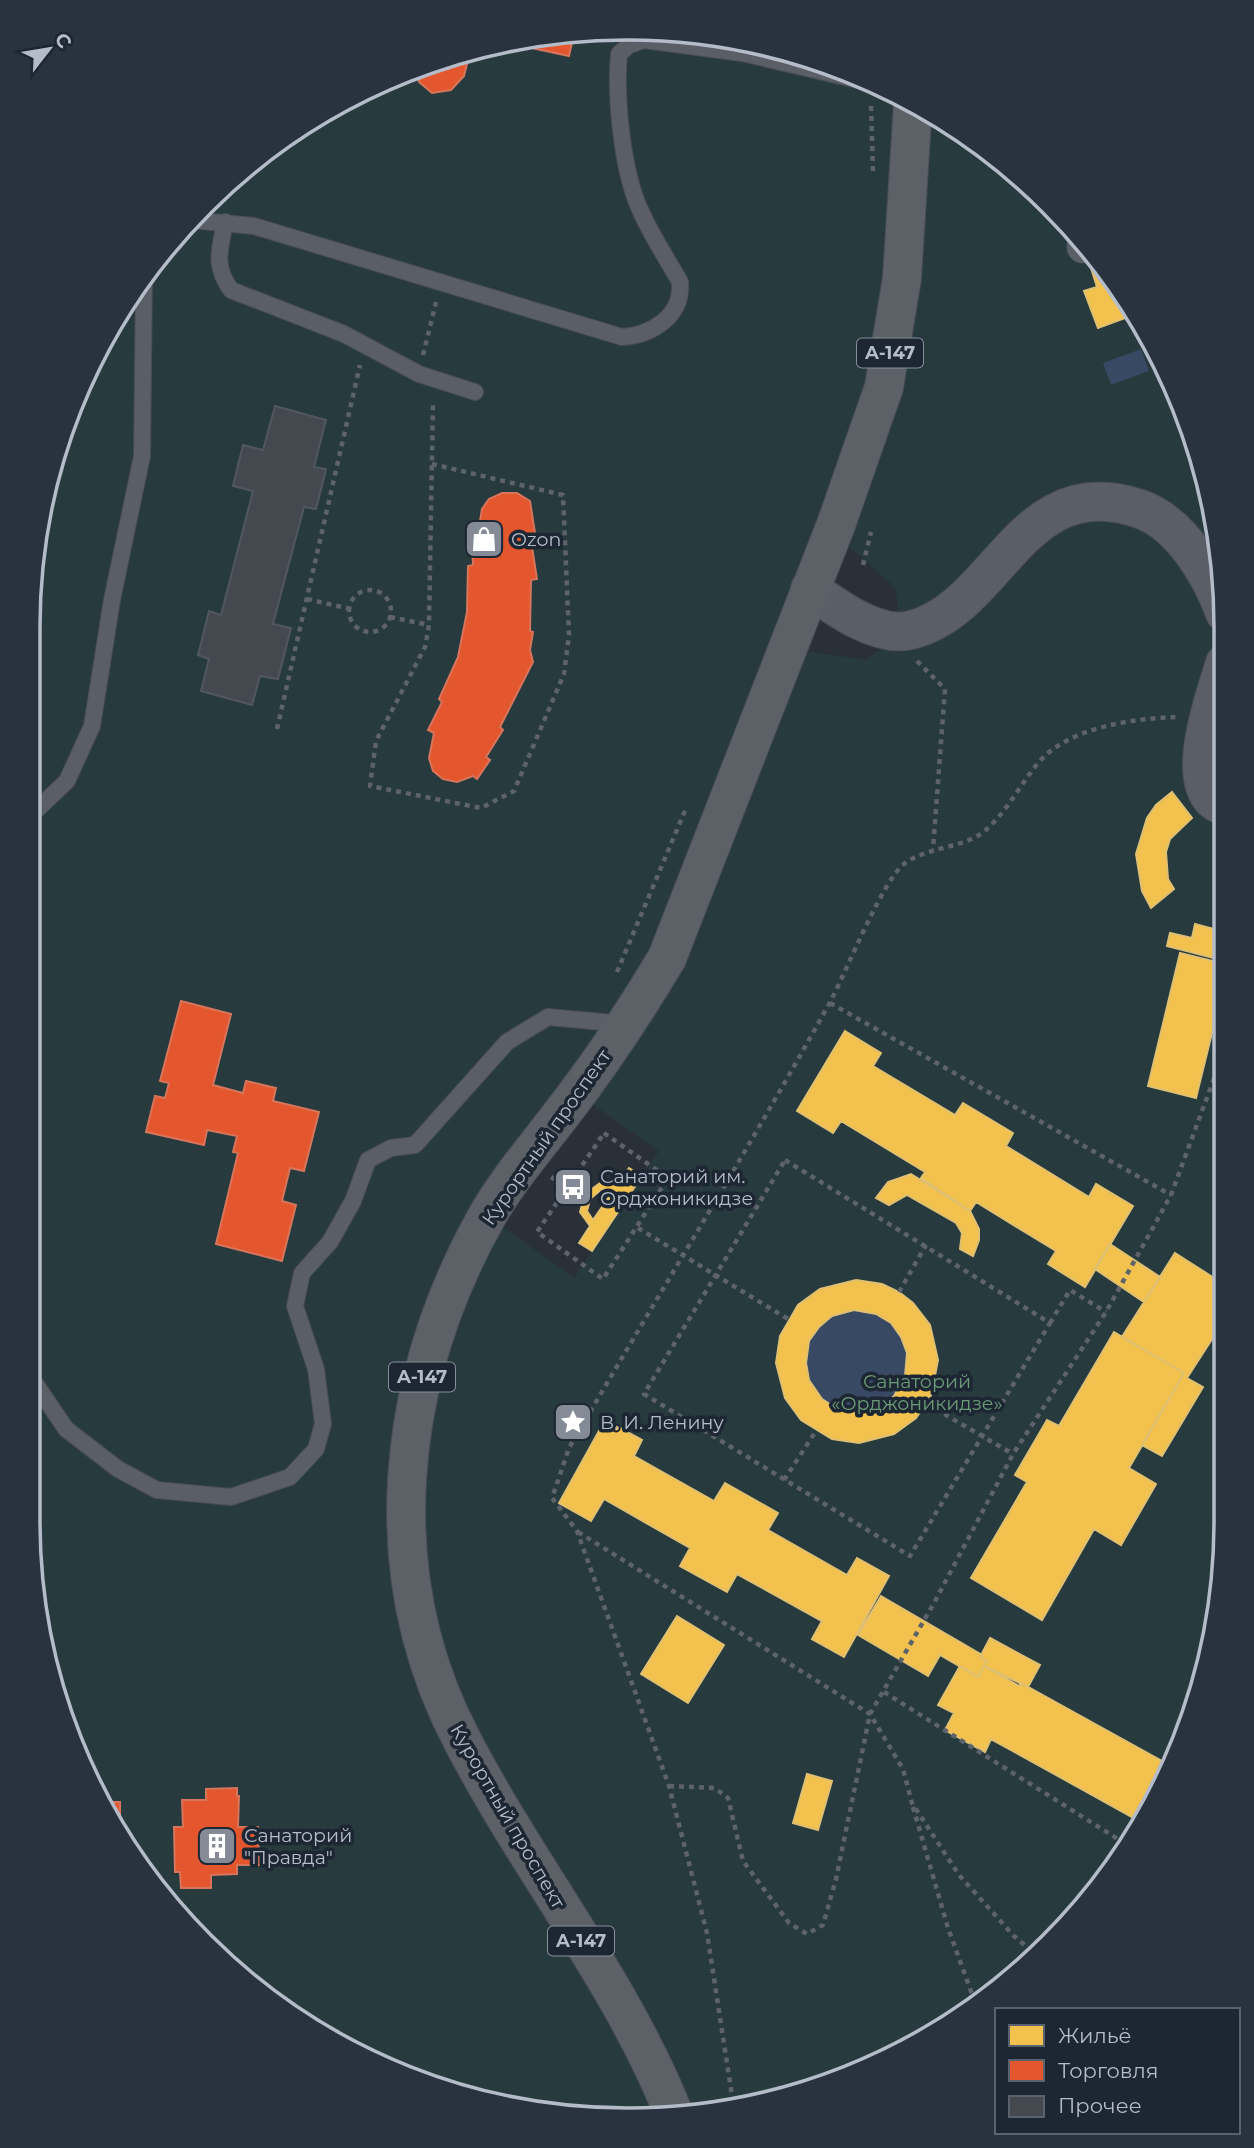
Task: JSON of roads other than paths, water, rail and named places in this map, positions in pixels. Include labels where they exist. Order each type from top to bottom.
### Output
[{"type":"main road","name":"Курортный проспект","points":[[670,2106],[613,1993],[460,1738],[438,1685],[418,1619],[404,1534],[407,1473],[418,1394],[441,1309],[487,1217],[627,1024],[667,958],[810,589],[884,387],[902,278],[913,115]]},
{"type":"street","points":[[810,589],[853,620],[901,632],[912,630],[952,609],[1022,536],[1068,506],[1112,499],[1150,512],[1181,537],[1212,586]]},
{"type":"street","points":[[1214,699],[1208,719],[1202,764],[1204,789],[1214,801]]},
{"type":"lane","points":[[204,221],[254,226],[622,337],[643,336],[675,309],[681,294],[680,282],[638,205],[626,150],[617,77],[619,54],[629,45],[642,41]]},
{"type":"lane","points":[[225,222],[218,260],[221,276],[231,290],[365,344],[419,374],[475,392]]},
{"type":"lane","points":[[40,807],[67,781],[92,726],[111,600],[142,456],[144,294]]},
{"type":"lane","points":[[40,1391],[66,1429],[118,1469],[157,1490],[232,1497],[289,1477],[316,1449],[323,1424],[316,1369],[295,1306],[302,1273],[330,1242],[353,1201],[368,1160],[391,1148],[415,1145],[507,1042],[548,1017],[627,1024]]},
{"type":"water","points":[[1141,349],[1149,371],[1111,385],[1103,363]]},
{"type":"water","points":[[856,1310],[875,1314],[892,1325],[903,1342],[907,1361],[903,1380],[892,1397],[875,1408],[856,1412],[837,1408],[820,1397],[809,1380],[805,1361],[809,1342],[820,1325],[837,1314]]},
{"type":"place","name":"Ozon","points":[[484,539]]},
{"type":"place","name":"Санаторий им. Орджоникидзе","points":[[573,1187]]},
{"type":"place","name":"В. И. Ленину","points":[[573,1422]]},
{"type":"place","name":"Санаторий \"Правда\"","points":[[217,1846]]},
{"type":"park label","name":"Санаторий «Орджоникидзе»","points":[[917,1392]]}]
